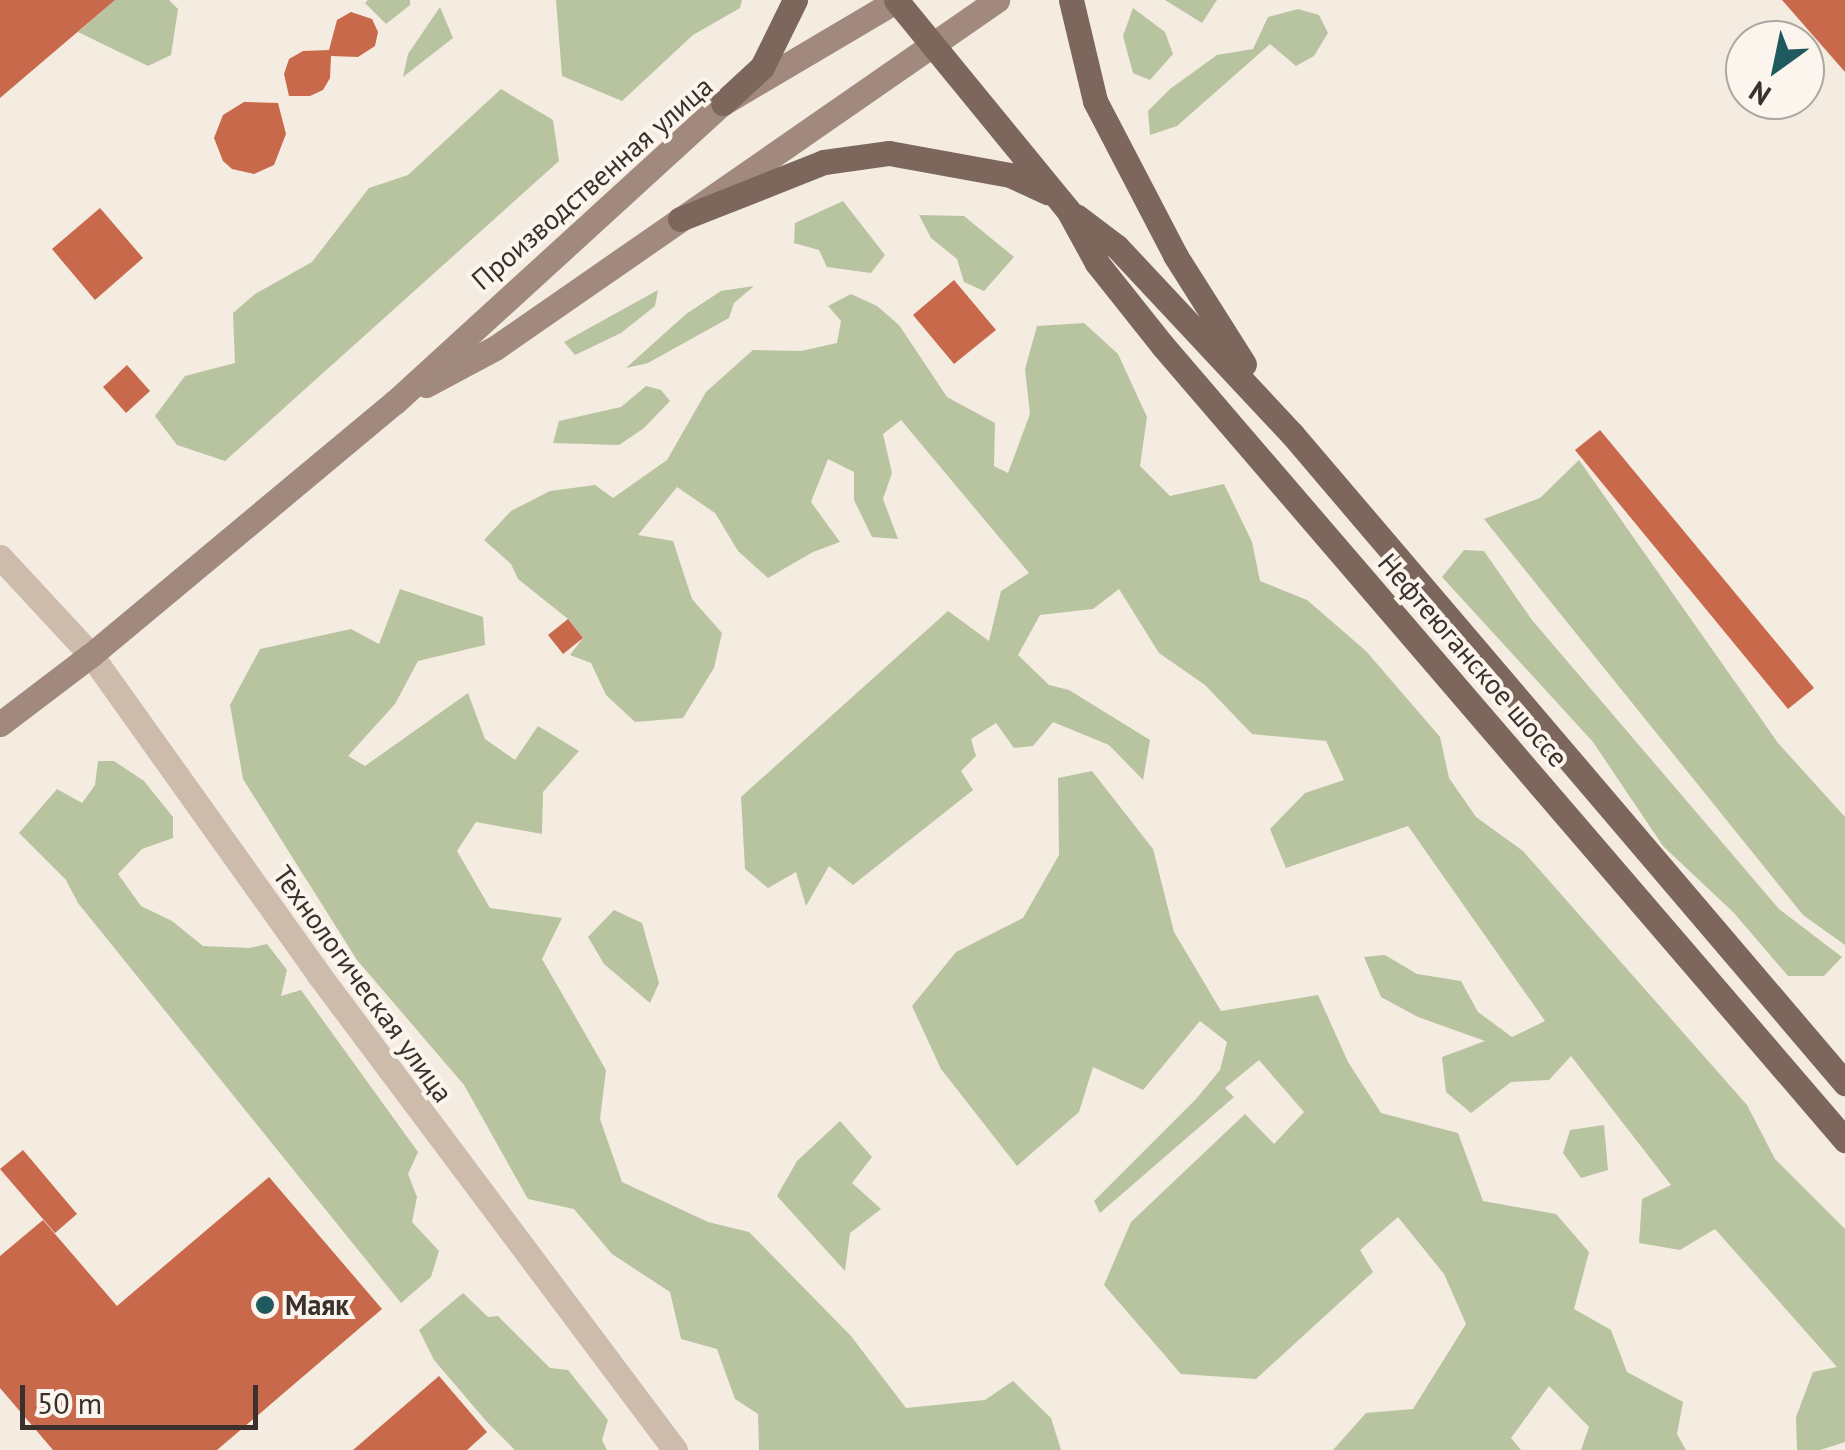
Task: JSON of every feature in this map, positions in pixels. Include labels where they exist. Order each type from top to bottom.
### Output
[{"type":"main road","points":[[723,103],[762,68],[795,0]]},
{"type":"main road","name":"Производственная улица","points":[[0,724],[91,655],[395,402],[723,103],[896,0]]},
{"type":"main road","name":"Нефтеюганское шоссе","points":[[896,0],[1061,203],[1097,263],[1163,346],[1845,1140]]},
{"type":"main road","name":"Производственная улица","points":[[395,402],[495,348],[997,0]]},
{"type":"main road","points":[[1071,0],[1095,101],[1206,309],[1292,434]]},
{"type":"main road","points":[[680,219],[824,162],[890,152],[1010,176],[1061,203]]},
{"type":"main road","name":"Нефтеюганское шоссе","points":[[1061,203],[1117,247],[1292,434],[1845,1083]]},
{"type":"street","name":"Технологическая улица","points":[[0,557],[91,655],[330,991],[674,1450]]},
{"type":"green space","points":[[115,0],[169,0],[178,9],[171,55],[148,66],[78,32]]},
{"type":"green space","points":[[410,0],[410,5],[386,24],[365,3]]},
{"type":"green space","points":[[556,0],[742,0],[740,8],[693,35],[622,101],[562,76]]},
{"type":"green space","points":[[1165,0],[1217,0],[1202,23]]},
{"type":"green space","points":[[440,7],[453,38],[403,77],[408,54]]},
{"type":"green space","points":[[1133,8],[1165,32],[1173,54],[1150,80],[1133,73],[1123,36]]},
{"type":"green space","points":[[1298,9],[1319,15],[1328,33],[1314,56],[1296,66],[1270,44],[1177,126],[1150,135],[1148,111],[1170,89],[1217,55],[1253,49],[1268,17]]},
{"type":"green space","points":[[501,89],[553,120],[559,161],[225,461],[177,445],[155,416],[185,376],[235,363],[233,313],[255,294],[312,262],[369,188],[408,175]]},
{"type":"green space","points":[[843,201],[885,255],[871,273],[827,267],[819,250],[794,243],[795,223]]},
{"type":"green space","points":[[919,215],[964,216],[1014,257],[984,291],[964,282],[957,259],[931,238]]},
{"type":"green space","points":[[754,286],[734,303],[729,318],[648,363],[626,368],[686,314],[721,291]]},
{"type":"green space","points":[[658,290],[655,306],[621,333],[575,355],[564,342]]},
{"type":"green space","points":[[851,294],[877,306],[899,325],[947,397],[995,423],[994,466],[1008,473],[1030,414],[1025,369],[1037,326],[1084,323],[1118,354],[1147,417],[1140,466],[1170,496],[1224,484],[1252,542],[1260,581],[1307,600],[1366,651],[1440,737],[1449,778],[1476,817],[1523,851],[1747,1105],[1775,1159],[1845,1229],[1845,1442],[1820,1450],[1797,1450],[1796,1417],[1813,1372],[1837,1367],[1715,1229],[1680,1250],[1639,1243],[1642,1199],[1671,1185],[1571,1056],[1549,1080],[1511,1082],[1471,1113],[1446,1092],[1442,1057],[1485,1041],[1418,1017],[1381,997],[1364,957],[1385,955],[1417,974],[1461,981],[1478,1012],[1512,1037],[1545,1021],[1408,826],[1286,868],[1270,829],[1305,793],[1344,780],[1326,741],[1252,734],[1205,685],[1159,653],[1119,589],[1093,609],[1040,615],[1018,655],[1049,685],[1069,690],[1150,740],[1143,780],[1109,745],[1053,722],[1033,746],[1014,748],[996,723],[971,739],[976,756],[961,771],[973,790],[853,885],[829,866],[806,906],[796,872],[768,888],[745,869],[741,797],[948,611],[989,641],[1001,591],[1029,573],[901,420],[883,434],[892,473],[883,499],[898,539],[872,537],[854,500],[854,472],[828,459],[811,502],[840,542],[813,552],[768,578],[738,551],[715,513],[677,487],[638,535],[673,541],[692,599],[722,633],[714,668],[683,718],[635,722],[606,695],[591,663],[570,655],[583,638],[568,619],[518,579],[511,564],[484,540],[511,511],[550,491],[595,485],[613,498],[667,460],[706,392],[753,350],[801,351],[837,343],[841,321],[828,306]]},
{"type":"green space","points":[[646,386],[661,390],[670,401],[644,428],[619,445],[553,443],[559,421],[621,407]]},
{"type":"green space","points":[[1579,460],[1778,743],[1845,817],[1845,945],[1803,915],[1484,519],[1540,498]]},
{"type":"green space","points":[[1464,550],[1484,551],[1532,620],[1779,909],[1842,957],[1824,976],[1788,976],[1734,913],[1663,846],[1593,742],[1442,577]]},
{"type":"green space","points":[[400,589],[483,617],[485,645],[418,661],[395,704],[348,756],[365,766],[468,693],[485,739],[515,760],[538,726],[579,751],[543,792],[542,834],[476,822],[457,851],[490,908],[562,918],[542,959],[606,1070],[600,1119],[622,1182],[708,1222],[749,1232],[851,1336],[906,1408],[985,1400],[1013,1381],[1051,1418],[1061,1450],[759,1450],[758,1414],[735,1399],[717,1349],[681,1339],[670,1292],[612,1254],[574,1209],[528,1199],[464,1085],[357,960],[243,779],[230,705],[260,649],[351,629],[379,644]]},
{"type":"green space","points":[[98,761],[114,761],[144,781],[173,817],[173,838],[142,849],[118,874],[141,906],[172,921],[203,946],[249,948],[267,944],[287,970],[281,996],[301,990],[418,1152],[408,1174],[417,1197],[412,1222],[439,1251],[431,1277],[401,1303],[78,903],[66,880],[19,833],[57,789],[82,803],[95,785]]},
{"type":"green space","points":[[1092,771],[1153,849],[1174,932],[1221,1011],[1318,995],[1348,1062],[1381,1113],[1458,1133],[1483,1201],[1556,1214],[1589,1252],[1574,1309],[1611,1330],[1627,1372],[1683,1402],[1677,1434],[1686,1450],[1581,1450],[1589,1427],[1549,1386],[1511,1438],[1521,1450],[1333,1450],[1366,1413],[1413,1409],[1466,1324],[1444,1274],[1398,1217],[1360,1250],[1373,1272],[1256,1379],[1181,1374],[1104,1285],[1131,1222],[1245,1114],[1274,1144],[1304,1112],[1259,1060],[1225,1088],[1234,1097],[1100,1213],[1094,1201],[1196,1099],[1220,1070],[1227,1042],[1200,1021],[1143,1090],[1093,1067],[1079,1112],[1017,1166],[941,1069],[912,1006],[956,952],[1023,918],[1059,855],[1058,778]]},
{"type":"green space","points":[[614,910],[642,923],[659,983],[650,1003],[604,964],[588,937]]},
{"type":"green space","points":[[840,1121],[872,1157],[852,1183],[881,1209],[850,1233],[845,1271],[777,1196],[797,1161]]},
{"type":"green space","points":[[1604,1125],[1608,1170],[1581,1178],[1563,1153],[1570,1130]]},
{"type":"green space","points":[[463,1293],[488,1317],[498,1316],[550,1368],[568,1370],[608,1420],[602,1440],[607,1450],[515,1450],[487,1422],[434,1360],[419,1330]]},
{"type":"building","points":[[0,0],[115,0],[0,98]]},
{"type":"building","points":[[1782,0],[1845,0],[1845,72],[1825,49],[1825,20],[1800,20]]},
{"type":"building","points":[[351,12],[372,19],[378,32],[375,46],[358,57],[331,56],[330,78],[323,90],[310,96],[289,96],[284,74],[289,59],[303,51],[329,50],[337,20]]},
{"type":"building","points":[[244,102],[278,103],[286,134],[274,165],[254,174],[232,169],[223,161],[214,138],[223,115]]},
{"type":"building","points":[[100,208],[143,258],[95,300],[52,249]]},
{"type":"building","points":[[954,280],[996,330],[954,364],[913,315]]},
{"type":"building","points":[[127,365],[150,391],[126,413],[103,387]]},
{"type":"building","points":[[1600,430],[1814,688],[1788,709],[1575,450]]},
{"type":"building","points":[[568,619],[583,638],[563,654],[548,635]]},
{"type":"building","points":[[23,1150],[77,1214],[55,1233],[0,1169]]},
{"type":"building","points":[[269,1177],[382,1309],[217,1450],[53,1450],[0,1388],[0,1256],[43,1220],[117,1306]]},
{"type":"building","points":[[439,1376],[487,1432],[467,1450],[353,1450]]},
{"type":"place","name":"Маяк","points":[[265,1305]]}]
